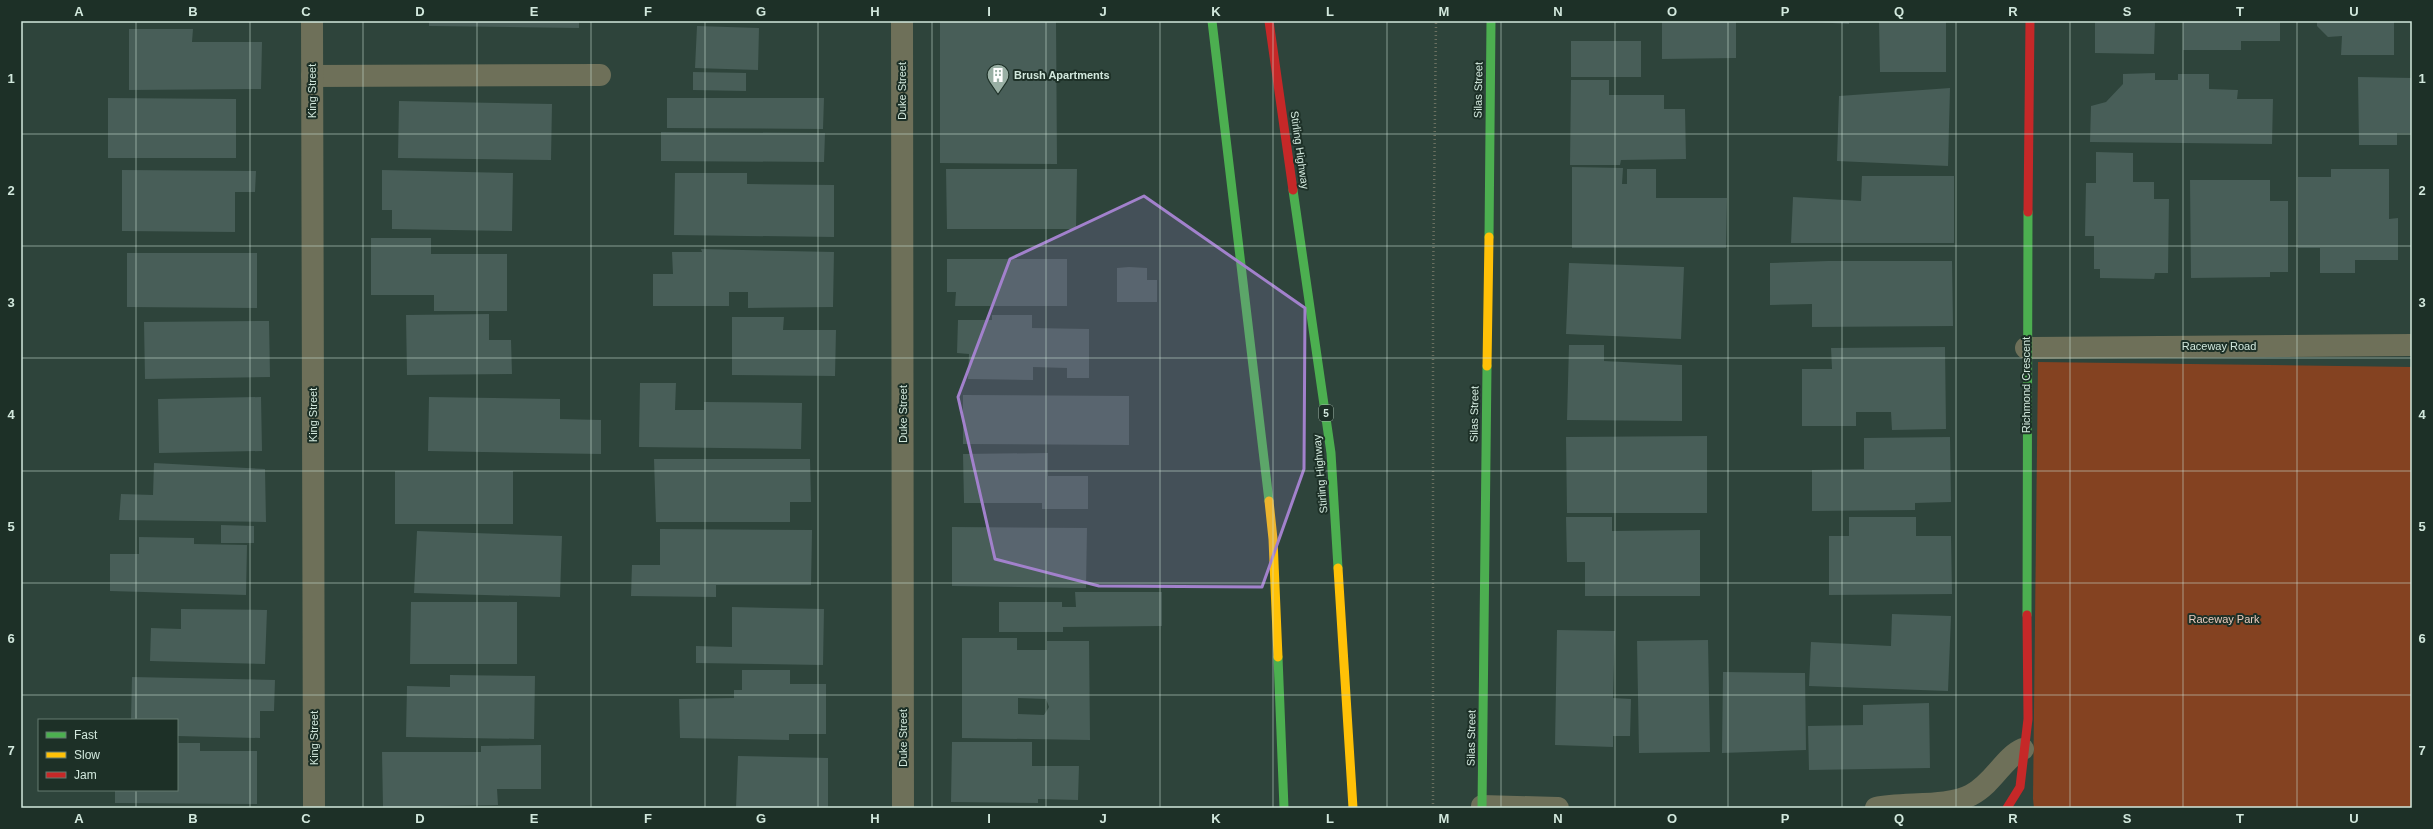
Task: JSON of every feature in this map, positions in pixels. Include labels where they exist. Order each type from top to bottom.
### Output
[{"type":"main road","points":[[1212,21],[1273,539],[1284,808]]},
{"type":"main road","name":"Stirling Highway","points":[[1269,21],[1332,453],[1353,808]]},
{"type":"main road","name":"Silas Street","points":[[1482,807],[1491,21]]},
{"type":"main road","name":"Richmond Crescent","points":[[2007,808],[2020,787],[2025,756],[2023,749],[2028,719],[2026,348],[2030,21]]},
{"type":"street","name":"King Street","points":[[312,21],[314,808]]},
{"type":"street","name":"Duke Street","points":[[902,21],[903,808]]},
{"type":"street","points":[[312,76],[600,75]]},
{"type":"street","name":"Raceway Road","points":[[2026,348],[2412,345]]},
{"type":"street","points":[[1876,808],[1941,802],[1969,796],[1988,785],[2016,752],[2023,749]]},
{"type":"street","points":[[1482,807],[1558,808]]},
{"type":"path","points":[[1433,808],[1433,289],[1436,21]]},
{"type":"highlighted area","points":[[1144,196],[1305,308],[1304,469],[1262,587],[1099,586],[995,559],[958,397],[1010,259]]},
{"type":"green space","name":"Raceway Park","points":[[2038,362],[2412,367],[2412,808],[2034,808]]},
{"type":"building","points":[[429,21],[579,21],[579,28],[429,26]]},
{"type":"building","name":"Brush Apartments","points":[[940,21],[1056,21],[1057,164],[940,163]]},
{"type":"building","points":[[1662,21],[1736,21],[1736,58],[1662,59]]},
{"type":"building","points":[[1798,21],[1849,21],[1849,24]]},
{"type":"building","points":[[1879,21],[1946,21],[1946,72],[1880,72]]},
{"type":"building","points":[[2095,21],[2155,21],[2154,54],[2095,53]]},
{"type":"building","points":[[2183,21],[2280,21],[2280,41],[2241,41],[2241,50],[2183,50]]},
{"type":"building","points":[[2317,21],[2394,21],[2394,55],[2341,55],[2342,36],[2328,37],[2317,26]]},
{"type":"building","points":[[697,26],[759,28],[758,70],[695,68]]},
{"type":"building","points":[[129,29],[193,29],[192,42],[262,42],[261,89],[129,90]]},
{"type":"building","points":[[1571,41],[1641,41],[1641,77],[1571,77]]},
{"type":"building","points":[[693,72],[746,73],[746,91],[693,90]]},
{"type":"building","points":[[2155,73],[2155,80],[2178,80],[2178,74],[2209,74],[2209,89],[2238,90],[2237,99],[2273,99],[2272,144],[2090,142],[2091,106],[2106,102],[2123,84],[2123,74]]},
{"type":"building","points":[[2358,77],[2412,78],[2412,133],[2397,133],[2397,145],[2359,145]]},
{"type":"building","points":[[1571,80],[1609,80],[1609,95],[1664,95],[1664,109],[1685,109],[1686,159],[1621,160],[1620,165],[1570,165]]},
{"type":"building","points":[[1950,88],[1948,166],[1837,161],[1839,96]]},
{"type":"building","points":[[108,98],[236,99],[236,158],[108,158]]},
{"type":"building","points":[[667,98],[824,98],[823,129],[667,128]]},
{"type":"building","points":[[399,101],[552,104],[551,160],[398,158]]},
{"type":"building","points":[[661,132],[825,133],[824,162],[661,161]]},
{"type":"building","points":[[2096,152],[2133,153],[2133,182],[2154,182],[2154,199],[2169,199],[2168,273],[2155,273],[2154,279],[2100,278],[2100,269],[2094,269],[2094,236],[2085,236],[2086,183],[2096,183]]},
{"type":"building","points":[[1572,167],[1623,168],[1622,184],[1627,184],[1627,169],[1656,169],[1656,198],[1727,198],[1726,248],[1572,248]]},
{"type":"building","points":[[946,169],[1077,169],[1076,229],[947,229]]},
{"type":"building","points":[[2331,169],[2389,169],[2389,219],[2398,218],[2398,260],[2355,260],[2355,273],[2320,273],[2320,248],[2298,248],[2298,177],[2331,177]]},
{"type":"building","points":[[122,170],[256,171],[255,192],[235,192],[235,232],[122,231]]},
{"type":"building","points":[[382,170],[513,173],[512,231],[392,229],[392,210],[382,210]]},
{"type":"building","points":[[675,173],[747,173],[747,184],[834,185],[834,237],[674,235]]},
{"type":"building","points":[[1862,176],[1954,176],[1954,243],[1791,243],[1793,197],[1861,201]]},
{"type":"building","points":[[2190,180],[2270,180],[2270,201],[2288,201],[2288,272],[2270,272],[2270,277],[2191,278]]},
{"type":"building","points":[[371,238],[431,238],[431,254],[507,254],[507,311],[434,311],[434,295],[371,295]]},
{"type":"building","points":[[701,249],[834,252],[833,307],[748,308],[748,292],[729,292],[729,306],[653,306],[653,274],[673,274],[672,252],[702,252]]},
{"type":"building","points":[[127,253],[257,253],[257,308],[127,307]]},
{"type":"building","points":[[947,259],[1067,259],[1067,306],[955,306],[956,292],[947,292]]},
{"type":"building","points":[[1828,261],[1952,261],[1953,326],[1812,327],[1812,304],[1770,305],[1770,263]]},
{"type":"building","points":[[1569,263],[1684,267],[1681,339],[1566,334]]},
{"type":"building","points":[[1117,268],[1147,268],[1147,280],[1157,280],[1157,302],[1117,302]]},
{"type":"building","points":[[489,314],[489,340],[511,340],[512,374],[407,375],[406,315]]},
{"type":"building","points":[[992,315],[1032,315],[1032,328],[1089,329],[1089,378],[1067,378],[1067,368],[1033,367],[1033,380],[968,379],[969,354],[957,353],[958,320],[992,320]]},
{"type":"building","points":[[732,317],[784,317],[783,330],[836,330],[835,376],[732,375]]},
{"type":"building","points":[[269,321],[270,377],[145,379],[144,322]]},
{"type":"building","points":[[1569,345],[1604,345],[1604,361],[1682,365],[1682,421],[1567,420]]},
{"type":"building","points":[[1945,347],[1946,429],[1892,430],[1891,412],[1856,412],[1856,426],[1802,426],[1802,369],[1832,369],[1831,348]]},
{"type":"building","points":[[640,383],[676,383],[675,410],[704,410],[704,402],[802,403],[801,449],[639,447]]},
{"type":"building","points":[[963,395],[1129,396],[1129,445],[963,444]]},
{"type":"building","points":[[261,397],[262,451],[159,453],[158,399]]},
{"type":"building","points":[[429,397],[560,399],[560,419],[601,420],[601,454],[428,451]]},
{"type":"building","points":[[1707,436],[1707,513],[1567,513],[1566,437]]},
{"type":"building","points":[[1950,437],[1951,502],[1915,503],[1915,510],[1812,511],[1812,470],[1864,469],[1864,438]]},
{"type":"building","points":[[1048,453],[1048,476],[1088,476],[1088,509],[1042,509],[1042,503],[964,503],[963,454]]},
{"type":"building","points":[[654,459],[810,459],[811,502],[790,502],[790,522],[656,522]]},
{"type":"building","points":[[154,463],[265,469],[266,522],[119,520],[121,494],[153,495]]},
{"type":"building","points":[[395,471],[513,471],[513,524],[395,524]]},
{"type":"building","points":[[1566,517],[1612,517],[1612,531],[1700,530],[1700,596],[1585,596],[1585,562],[1567,562]]},
{"type":"building","points":[[1849,517],[1916,517],[1916,536],[1951,536],[1952,594],[1829,595],[1829,536],[1849,536]]},
{"type":"building","points":[[221,525],[254,526],[254,543],[221,543]]},
{"type":"building","points":[[952,527],[1087,528],[1086,588],[952,586]]},
{"type":"building","points":[[660,529],[812,530],[811,585],[716,585],[716,597],[631,596],[632,565],[660,565]]},
{"type":"building","points":[[417,531],[562,536],[560,597],[414,593]]},
{"type":"building","points":[[139,537],[194,538],[194,544],[247,545],[246,595],[110,591],[110,554],[139,554]]},
{"type":"building","points":[[1075,592],[1162,592],[1162,626],[1063,627],[1063,632],[999,632],[999,602],[1062,602],[1062,607],[1076,607]]},
{"type":"building","points":[[411,602],[517,602],[517,664],[410,664]]},
{"type":"building","points":[[732,607],[824,609],[823,665],[696,663],[696,646],[732,647]]},
{"type":"building","points":[[181,609],[267,610],[265,664],[150,661],[151,628],[181,629]]},
{"type":"building","points":[[1892,614],[1951,616],[1948,691],[1809,686],[1811,642],[1891,646]]},
{"type":"building","points":[[1557,630],[1615,631],[1613,698],[1631,699],[1630,736],[1613,736],[1613,747],[1555,745]]},
{"type":"building","points":[[962,638],[1017,638],[1017,650],[1047,650],[1047,641],[1089,641],[1090,740],[962,738]],"holes":[[[1018,698],[1046,699],[1049,707],[1044,715],[1018,714]]]},
{"type":"building","points":[[1708,640],[1710,752],[1639,753],[1637,641]]},
{"type":"building","points":[[742,670],[790,670],[790,684],[826,684],[826,734],[789,734],[789,740],[680,738],[679,699],[734,698],[734,690],[742,690]]},
{"type":"building","points":[[1723,672],[1805,673],[1806,750],[1722,753]]},
{"type":"building","points":[[450,675],[535,676],[534,739],[406,737],[407,686],[450,687]]},
{"type":"building","points":[[132,677],[275,680],[274,711],[260,711],[260,738],[178,736],[178,719],[131,719]]},
{"type":"building","points":[[1929,703],[1930,768],[1809,770],[1808,726],[1863,725],[1863,705]]},
{"type":"building","points":[[952,742],[1032,742],[1032,766],[1079,766],[1078,800],[1038,799],[1038,803],[951,802]]},
{"type":"building","points":[[178,743],[200,743],[200,751],[257,751],[257,804],[115,803],[115,791],[178,791]]},
{"type":"building","points":[[541,745],[541,789],[497,789],[498,805],[383,807],[382,752],[481,752],[481,746]]},
{"type":"building","points":[[738,756],[828,758],[828,808],[736,808]]},
{"type":"traffic: fast","points":[[1212,21],[1269,501]]},
{"type":"traffic: fast","points":[[1489,237],[1491,21]]},
{"type":"traffic: fast","points":[[1293,190],[1331,453],[1338,568]]},
{"type":"traffic: fast","points":[[2027,615],[2028,212]]},
{"type":"traffic: fast","points":[[1482,808],[1487,366]]},
{"type":"traffic: fast","points":[[1278,657],[1284,808]]},
{"type":"traffic: slow","points":[[1487,366],[1489,237]]},
{"type":"traffic: slow","points":[[1269,501],[1273,539],[1278,657]]},
{"type":"traffic: slow","points":[[1338,568],[1353,808]]},
{"type":"traffic: jam","points":[[1269,21],[1293,190]]},
{"type":"traffic: jam","points":[[2028,212],[2030,21]]},
{"type":"traffic: jam","points":[[2007,808],[2020,787],[2028,719],[2027,615]]},
{"type":"place","name":"Brush Apartments","points":[[998,94]]}]
